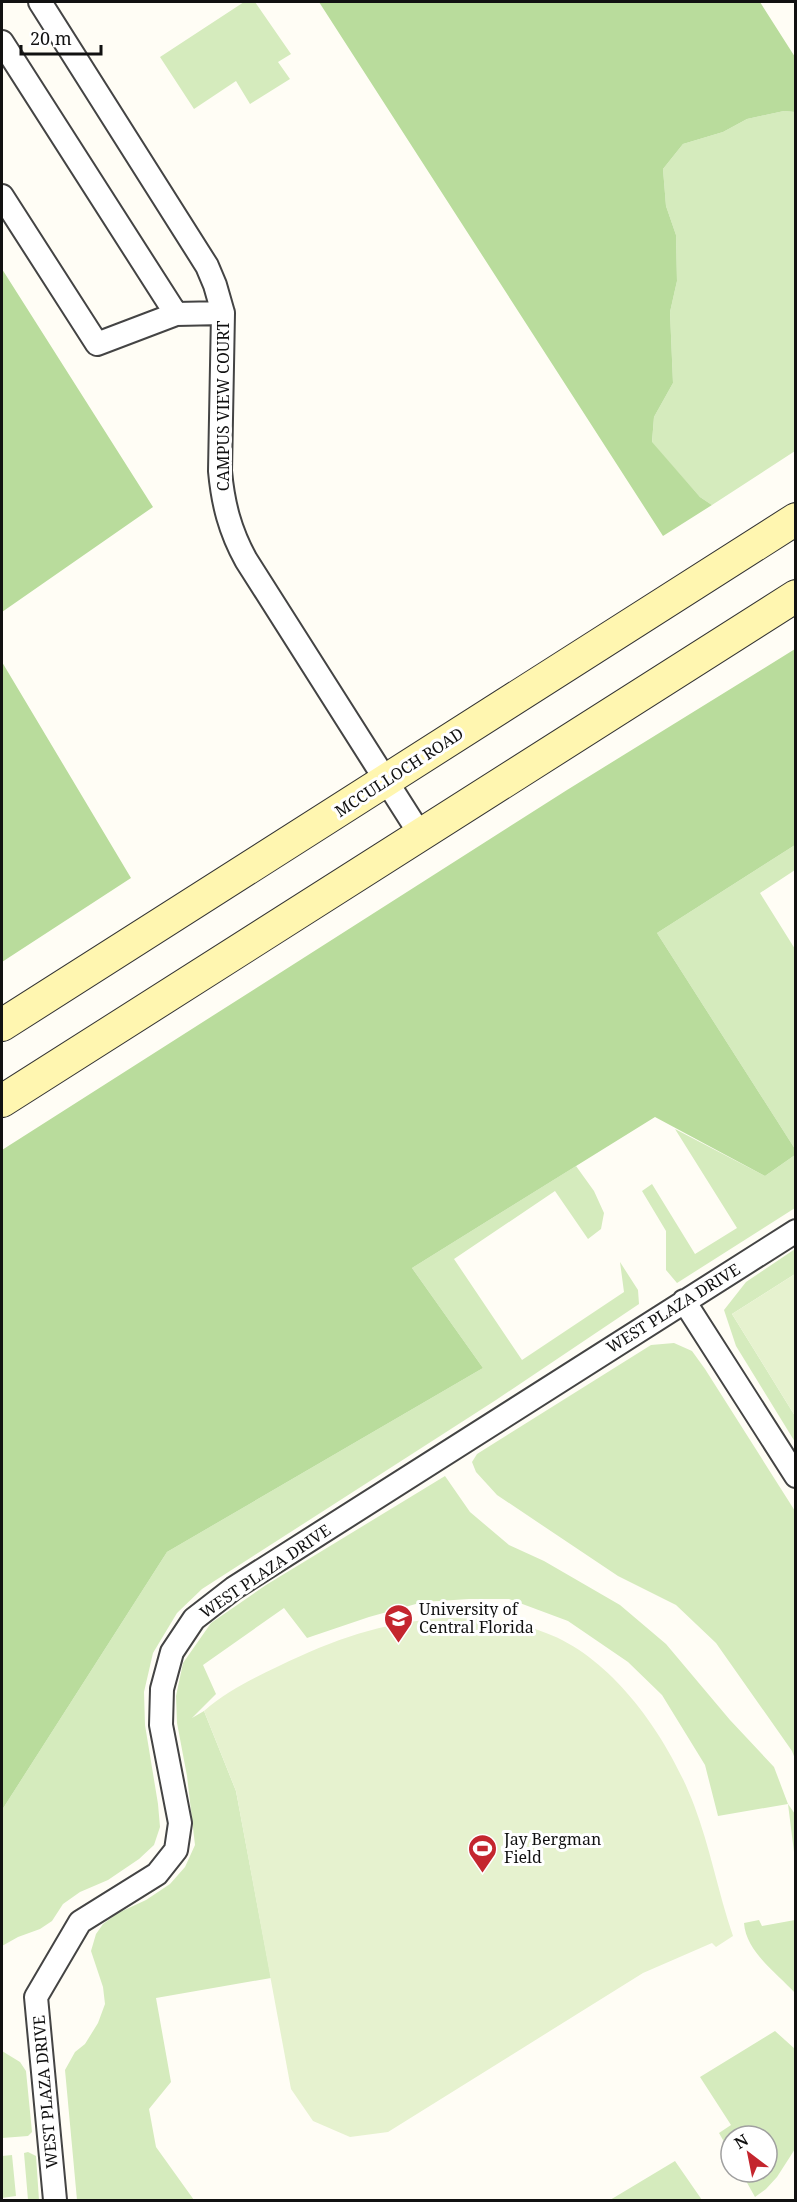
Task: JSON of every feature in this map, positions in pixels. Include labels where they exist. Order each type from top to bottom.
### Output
[{"type":"main road","name":"MCCULLOCH ROAD","points":[[2,1025],[795,519]]},
{"type":"main road","points":[[2,1101],[795,596]]},
{"type":"street","name":"CAMPUS VIEW COURT","points":[[40,2],[207,266],[215,285],[222,313],[220,471],[222,495],[233,536],[420,834]]},
{"type":"street","points":[[2,42],[176,314]]},
{"type":"street","points":[[2,196],[97,344],[176,314],[222,313]]},
{"type":"street","name":"WEST PLAZA DRIVE","points":[[55,2200],[36,1996],[80,1922],[157,1874],[176,1850],[180,1823],[161,1725],[162,1689],[172,1652],[194,1619],[234,1588],[795,1231]]},
{"type":"street","points":[[684,1301],[795,1476]]},
{"type":"green space","points":[[244,2],[255,2],[291,54],[278,62],[290,79],[250,104],[236,81],[194,109],[160,57]]},
{"type":"green space","points":[[319,2],[760,2],[795,57],[795,112],[784,111],[747,119],[723,132],[683,144],[663,169],[666,206],[676,235],[677,281],[670,312],[673,383],[654,417],[652,442],[700,497],[712,505],[663,536]]},
{"type":"green space","points":[[784,111],[795,112],[795,451],[712,505],[700,497],[652,443],[654,417],[673,383],[670,312],[677,281],[676,235],[666,206],[663,169],[683,144],[723,132],[747,119]]},
{"type":"green space","points":[[2,269],[153,507],[2,612]]},
{"type":"green space","points":[[795,649],[795,845],[657,933],[795,1149],[795,1155],[765,1176],[655,1117],[412,1268],[483,1368],[167,1552],[2,1810],[2,1150],[567,790]]},
{"type":"green space","points":[[2,662],[131,878],[2,962]]},
{"type":"green space","points":[[795,845],[795,870],[760,893],[795,949],[795,1149],[657,933]]},
{"type":"green space","points":[[675,1129],[765,1176],[795,1155],[795,1208],[677,1283],[666,1270],[666,1231],[642,1191],[652,1184],[695,1254],[737,1228]]},
{"type":"green space","points":[[576,1166],[594,1191],[604,1213],[601,1229],[588,1239],[555,1191],[454,1259],[522,1360],[624,1292],[620,1262],[638,1290],[639,1304],[496,1400],[202,1589],[177,1613],[153,1653],[144,1692],[145,1725],[160,1827],[154,1845],[139,1859],[108,1880],[80,1892],[63,1904],[52,1921],[40,1929],[2,1946],[2,1810],[167,1552],[483,1368],[412,1268]]},
{"type":"green space","points":[[795,1249],[795,1274],[732,1314],[795,1416],[795,1442],[736,1346],[724,1310],[746,1282]]},
{"type":"green space","points":[[795,1274],[795,1416],[732,1314]]},
{"type":"green space","points":[[674,1343],[692,1351],[705,1369],[795,1511],[795,1759],[792,1751],[716,1643],[676,1605],[618,1576],[497,1495],[476,1472],[472,1462],[477,1454],[651,1345]]},
{"type":"green space","points":[[445,1476],[470,1512],[509,1545],[544,1561],[620,1605],[666,1644],[730,1720],[774,1767],[788,1804],[718,1816],[705,1765],[662,1695],[628,1662],[568,1621],[509,1599],[469,1599],[423,1602],[307,1638],[284,1608],[203,1665],[216,1694],[192,1718],[204,1711],[236,1791],[271,1978],[156,1998],[171,2082],[149,2109],[156,2147],[194,2200],[77,2200],[65,2070],[75,2052],[85,2044],[98,2023],[105,2004],[103,1987],[91,1951],[96,1934],[103,1924],[118,1913],[146,1900],[170,1884],[185,1867],[195,1845],[187,1776],[177,1723],[176,1696],[183,1663],[211,1623],[266,1585]]},
{"type":"green space","name":"Jay Bergman Field","points":[[443,1618],[495,1621],[521,1625],[546,1633],[571,1645],[594,1661],[616,1681],[654,1728],[683,1780],[700,1821],[733,1936],[716,1947],[712,1943],[643,1973],[388,2132],[350,2137],[313,2121],[291,2089],[236,1791],[204,1711],[249,1681],[339,1640],[378,1628]]},
{"type":"green space","points":[[788,1804],[795,1814],[795,1860]]},
{"type":"green space","points":[[759,1920],[762,1926],[795,1920],[795,1993],[756,1953],[750,1943],[744,1923]]},
{"type":"green space","points":[[775,2031],[795,2049],[795,2149],[779,2174],[779,2124],[730,2124],[700,2077]]},
{"type":"green space","points":[[2,2051],[20,2062],[26,2071],[32,2132],[28,2136],[2,2138]]},
{"type":"green space","points":[[28,2152],[36,2156],[39,2200],[28,2200],[24,2153]]},
{"type":"green space","points":[[12,2155],[16,2196],[2,2198],[2,2156]]},
{"type":"green space","points":[[675,2161],[702,2200],[610,2200]]},
{"type":"green space","points":[[748,2184],[771,2184],[766,2189],[755,2197]]},
{"type":"place","name":"University of Central Florida","points":[[398,1644]]},
{"type":"place","name":"Jay Bergman Field","points":[[483,1874]]}]
